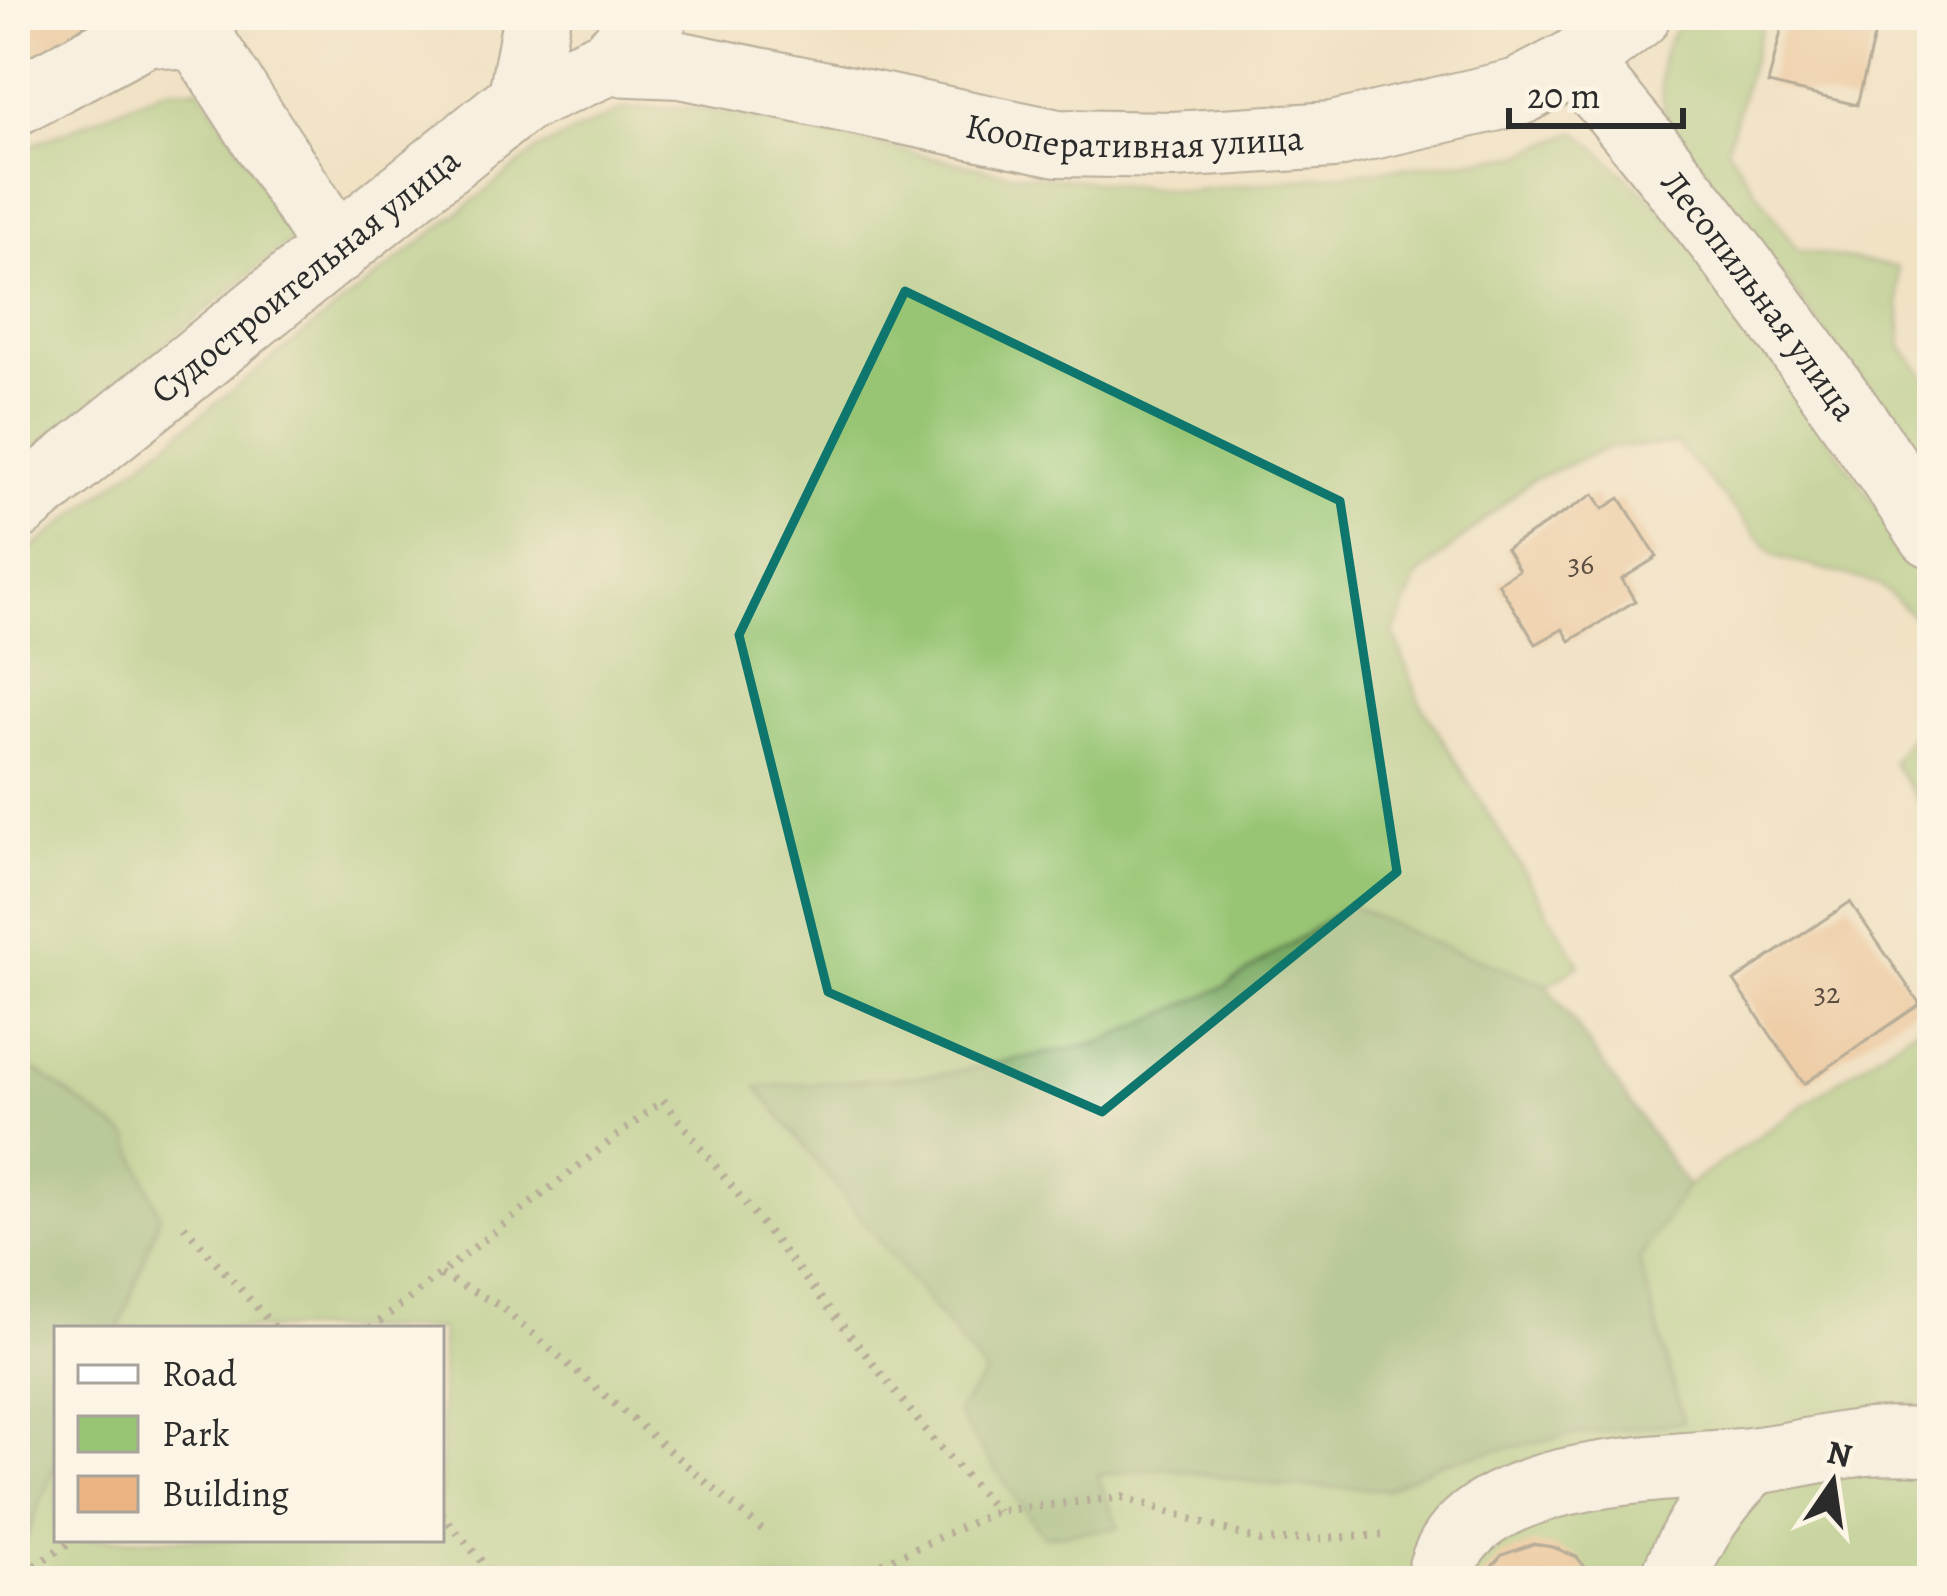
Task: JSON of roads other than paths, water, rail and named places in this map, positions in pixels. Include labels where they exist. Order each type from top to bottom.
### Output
[{"type":"street","points":[[521,100],[537,15]]},
{"type":"street","points":[[608,62],[655,15]]},
{"type":"street","name":"Кооперативная улица","points":[[608,62],[681,65],[1058,142],[1172,145],[1333,135],[1519,92],[1576,62],[1637,15]]},
{"type":"street","points":[[15,102],[150,30],[201,27],[337,250]]},
{"type":"street","name":"Судостроительная улица","points":[[15,508],[521,100],[608,62]]},
{"type":"street","name":"Лесопильная улица","points":[[1576,62],[1659,158],[1826,379],[1932,534]]},
{"type":"street","points":[[1448,1557],[1512,1501],[1545,1486],[1622,1469],[1752,1461],[1868,1442],[1932,1442]]},
{"type":"street","points":[[1673,1581],[1693,1533],[1752,1461]]}]
